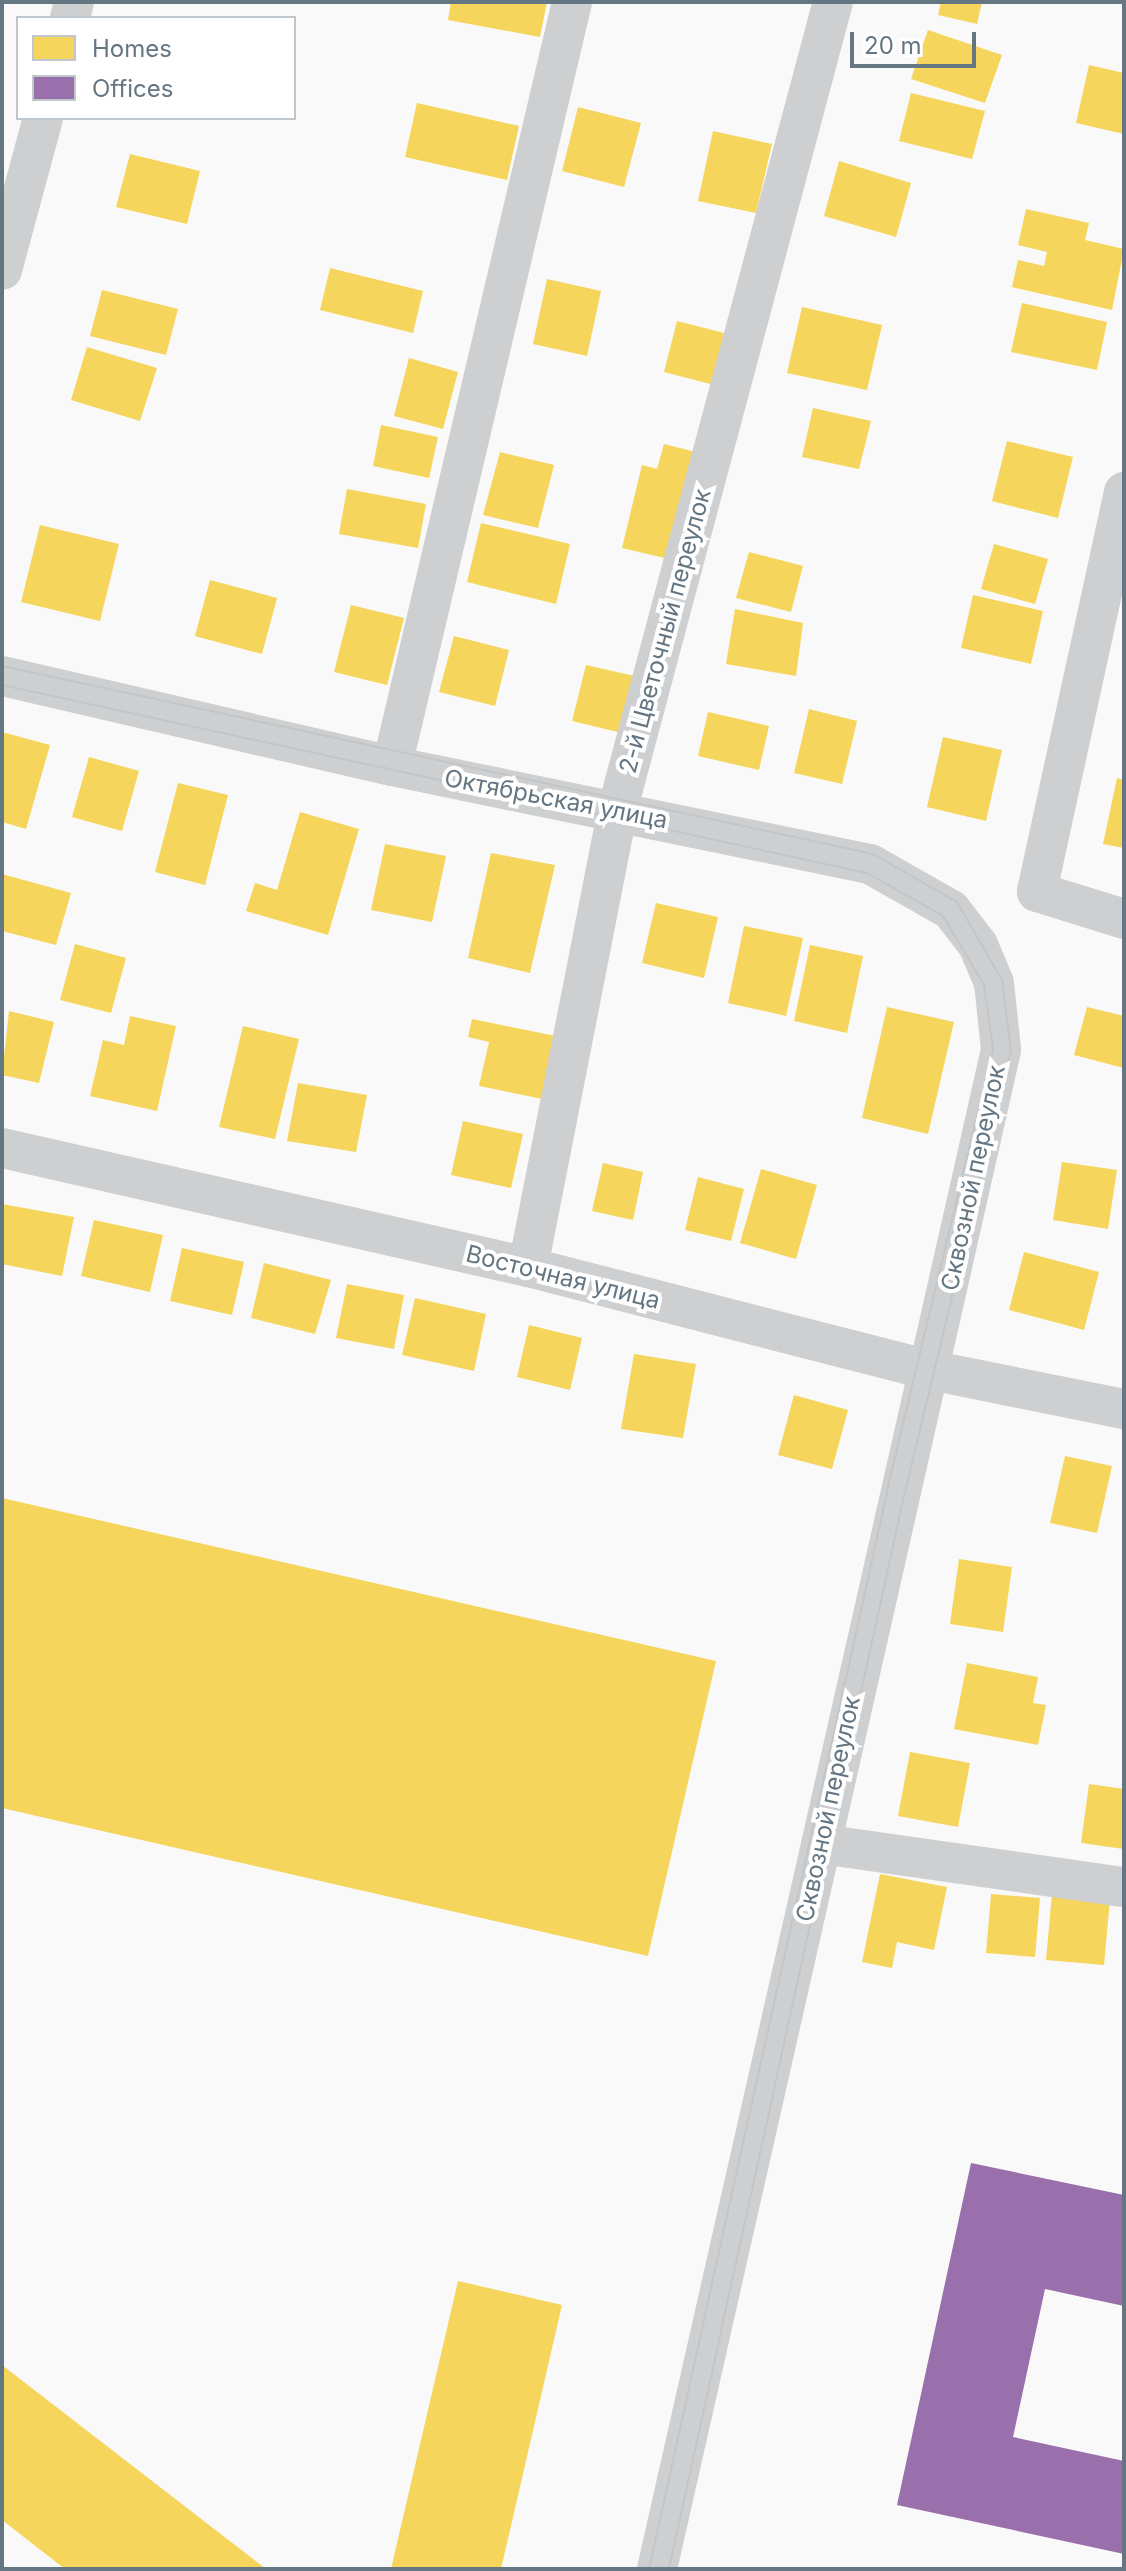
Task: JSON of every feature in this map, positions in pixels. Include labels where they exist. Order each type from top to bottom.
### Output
[{"type":"street","points":[[392,766],[572,2]]},
{"type":"street","name":"2-й Цветочный переулок","points":[[528,1267],[618,810],[833,2]]},
{"type":"street","points":[[2,270],[42,120]]},
{"type":"street","points":[[1124,492],[1037,892],[1124,919]]},
{"type":"street","name":"Октябрьская улица","points":[[2,676],[392,766],[870,864],[916,886],[951,910],[978,945],[1000,1009],[1001,1050]]},
{"type":"street","name":"Сквозной переулок","points":[[657,2569],[821,1844],[897,1488],[930,1370],[1001,1050]]},
{"type":"street","name":"Восточная улица","points":[[2,1148],[528,1267],[930,1370],[1124,1409]]},
{"type":"street","points":[[821,1844],[1124,1887]]},
{"type":"building: Homes","points":[[451,2],[547,2],[540,37],[448,20]]},
{"type":"building: Homes","points":[[941,2],[982,2],[977,24],[938,15]]},
{"type":"building: Homes","points":[[928,30],[1002,55],[985,103],[911,79]]},
{"type":"building: Homes","points":[[1089,65],[1124,73],[1124,134],[1076,123]]},
{"type":"building: Homes","points":[[911,93],[985,111],[972,159],[899,141]]},
{"type":"building: Homes","points":[[417,103],[519,126],[507,180],[405,157]]},
{"type":"building: Homes","points":[[578,107],[641,123],[624,187],[562,171]]},
{"type":"building: Homes","points":[[713,131],[772,144],[756,213],[698,201]]},
{"type":"building: Homes","points":[[130,154],[200,171],[187,224],[116,207]]},
{"type":"building: Homes","points":[[839,161],[911,183],[896,237],[824,216]]},
{"type":"building: Homes","points":[[1026,209],[1089,223],[1085,240],[1124,249],[1112,310],[1012,287],[1018,260],[1044,266],[1047,252],[1018,245]]},
{"type":"building: Homes","points":[[330,268],[423,291],[413,333],[320,310]]},
{"type":"building: Homes","points":[[547,279],[601,291],[587,356],[533,344]]},
{"type":"building: Homes","points":[[102,290],[178,309],[166,355],[90,336]]},
{"type":"building: Homes","points":[[1022,303],[1107,322],[1097,370],[1011,352]]},
{"type":"building: Homes","points":[[802,307],[882,325],[867,390],[787,373]]},
{"type":"building: Homes","points":[[677,321],[732,335],[718,386],[664,372]]},
{"type":"building: Homes","points":[[87,347],[157,368],[140,421],[71,400]]},
{"type":"building: Homes","points":[[409,358],[458,372],[443,429],[394,416]]},
{"type":"building: Homes","points":[[813,408],[871,421],[859,469],[802,457]]},
{"type":"building: Homes","points":[[381,425],[438,437],[429,478],[373,466]]},
{"type":"building: Homes","points":[[1007,441],[1073,457],[1058,518],[992,501]]},
{"type":"building: Homes","points":[[664,444],[696,452],[669,559],[622,548],[642,465],[657,469]]},
{"type":"building: Homes","points":[[500,452],[554,465],[538,528],[483,515]]},
{"type":"building: Homes","points":[[347,489],[426,504],[418,548],[339,534]]},
{"type":"building: Homes","points":[[481,523],[570,544],[556,604],[467,582]]},
{"type":"building: Homes","points":[[40,525],[119,544],[100,621],[21,602]]},
{"type":"building: Homes","points":[[994,544],[1048,559],[1035,604],[981,589]]},
{"type":"building: Homes","points":[[749,552],[803,566],[791,612],[736,598]]},
{"type":"building: Homes","points":[[210,580],[277,598],[262,654],[195,636]]},
{"type":"building: Homes","points":[[973,595],[1043,611],[1031,664],[961,648]]},
{"type":"building: Homes","points":[[351,605],[404,618],[387,685],[334,672]]},
{"type":"building: Homes","points":[[735,609],[803,623],[796,676],[726,664]]},
{"type":"building: Homes","points":[[454,636],[509,650],[495,706],[439,692]]},
{"type":"building: Homes","points":[[586,665],[639,677],[626,734],[572,721]]},
{"type":"building: Homes","points":[[809,709],[857,721],[842,784],[794,773]]},
{"type":"building: Homes","points":[[708,712],[769,726],[759,770],[698,756]]},
{"type":"building: Homes","points":[[2,732],[50,745],[26,829],[2,822]]},
{"type":"building: Homes","points":[[943,737],[1002,750],[986,821],[927,807]]},
{"type":"building: Homes","points":[[89,757],[139,771],[122,831],[72,817]]},
{"type":"building: Homes","points":[[1117,778],[1124,780],[1124,848],[1103,844]]},
{"type":"building: Homes","points":[[178,783],[228,795],[205,885],[155,872]]},
{"type":"building: Homes","points":[[300,812],[359,829],[328,935],[246,911],[255,883],[277,890]]},
{"type":"building: Homes","points":[[385,844],[446,856],[432,922],[371,910]]},
{"type":"building: Homes","points":[[491,853],[555,865],[530,973],[468,958]]},
{"type":"building: Homes","points":[[2,874],[71,893],[56,945],[2,931]]},
{"type":"building: Homes","points":[[656,903],[718,917],[704,978],[642,963]]},
{"type":"building: Homes","points":[[744,926],[803,938],[786,1016],[728,1003]]},
{"type":"building: Homes","points":[[75,944],[126,958],[111,1013],[60,1000]]},
{"type":"building: Homes","points":[[810,945],[863,956],[847,1033],[794,1021]]},
{"type":"building: Homes","points":[[887,1007],[954,1022],[928,1134],[862,1118]]},
{"type":"building: Homes","points":[[1087,1007],[1124,1016],[1124,1068],[1074,1055]]},
{"type":"building: Homes","points":[[9,1011],[54,1022],[39,1083],[2,1075]]},
{"type":"building: Homes","points":[[130,1016],[176,1026],[157,1111],[90,1096],[103,1040],[124,1045]]},
{"type":"building: Homes","points":[[472,1019],[565,1038],[552,1101],[479,1086],[489,1042],[468,1037]]},
{"type":"building: Homes","points":[[243,1026],[299,1039],[275,1139],[219,1127]]},
{"type":"building: Homes","points":[[298,1083],[367,1095],[356,1152],[287,1141]]},
{"type":"building: Homes","points":[[463,1121],[523,1134],[511,1188],[451,1175]]},
{"type":"building: Homes","points":[[1062,1162],[1117,1170],[1108,1229],[1053,1220]]},
{"type":"building: Homes","points":[[603,1163],[643,1172],[633,1220],[592,1211]]},
{"type":"building: Homes","points":[[761,1169],[817,1185],[796,1259],[740,1243]]},
{"type":"building: Homes","points":[[698,1177],[744,1189],[731,1241],[685,1230]]},
{"type":"building: Homes","points":[[2,1204],[74,1217],[62,1276],[2,1264]]},
{"type":"building: Homes","points":[[94,1220],[163,1235],[150,1292],[81,1276]]},
{"type":"building: Homes","points":[[182,1248],[244,1262],[232,1315],[170,1301]]},
{"type":"building: Homes","points":[[1024,1252],[1099,1272],[1084,1330],[1009,1310]]},
{"type":"building: Homes","points":[[264,1263],[331,1280],[315,1334],[251,1318]]},
{"type":"building: Homes","points":[[347,1284],[404,1295],[394,1349],[336,1338]]},
{"type":"building: Homes","points":[[415,1298],[486,1314],[474,1371],[402,1355]]},
{"type":"building: Homes","points":[[529,1325],[582,1338],[570,1390],[517,1377]]},
{"type":"building: Homes","points":[[634,1354],[696,1364],[683,1438],[621,1429]]},
{"type":"building: Homes","points":[[794,1395],[848,1410],[832,1469],[778,1455]]},
{"type":"building: Homes","points":[[1065,1456],[1112,1466],[1097,1533],[1050,1523]]},
{"type":"building: Homes","points":[[2,1498],[716,1661],[648,1956],[2,1808]]},
{"type":"building: Homes","points":[[959,1559],[1012,1567],[1003,1632],[950,1624]]},
{"type":"building: Homes","points":[[967,1663],[1038,1677],[1033,1703],[1046,1705],[1038,1745],[954,1729]]},
{"type":"building: Homes","points":[[910,1752],[970,1763],[958,1827],[898,1816]]},
{"type":"building: Homes","points":[[1089,1784],[1124,1789],[1124,1849],[1081,1843]]},
{"type":"building: Homes","points":[[880,1874],[947,1887],[934,1950],[897,1942],[892,1968],[862,1962]]},
{"type":"building: Homes","points":[[991,1894],[1040,1898],[1035,1957],[986,1953]]},
{"type":"building: Homes","points":[[1052,1894],[1110,1899],[1104,1965],[1046,1960]]},
{"type":"building: Homes","points":[[458,2281],[562,2305],[501,2569],[391,2569]]},
{"type":"building: Homes","points":[[2,2365],[266,2569],[65,2569],[2,2520]]},
{"type":"building: Offices","points":[[971,2163],[1124,2195],[1124,2306],[1045,2289],[1013,2437],[1124,2461],[1124,2554],[897,2505]]},
{"type":"tram line","points":[[2,666],[873,854],[957,902],[1002,980],[1011,1051],[905,1491],[669,2569]]},
{"type":"tram line","points":[[2,685],[867,873],[943,916],[984,985],[993,1049],[888,1488],[649,2569]]}]
